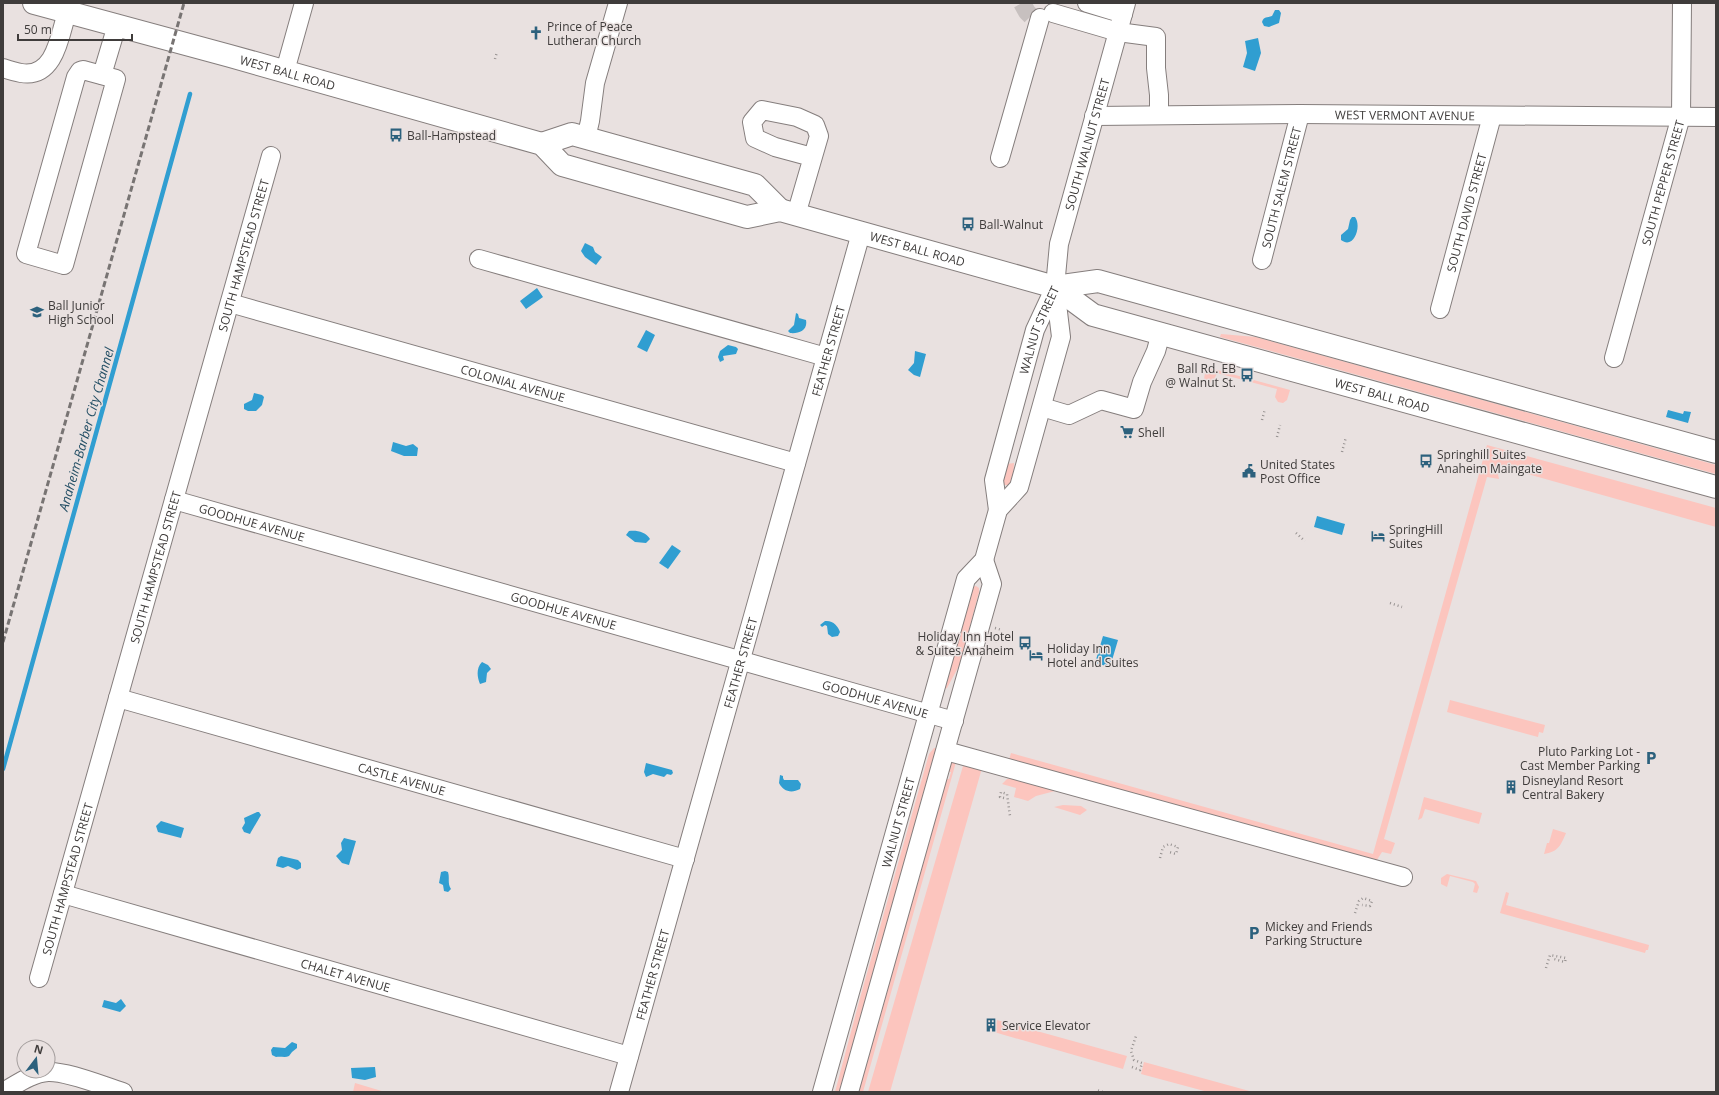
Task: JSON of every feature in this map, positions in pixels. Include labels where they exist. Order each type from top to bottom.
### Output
[{"type":"main road","name":"WEST BALL ROAD","points":[[34,3],[60,8],[542,144],[562,165],[747,217],[788,212],[1055,287],[1093,315],[1716,487]]},
{"type":"main road","name":"WEST BALL ROAD","points":[[542,144],[572,134],[755,185],[788,212]]},
{"type":"main road","name":"WEST BALL ROAD","points":[[1055,287],[1098,281],[1716,452]]},
{"type":"street","points":[[285,71],[304,3]]},
{"type":"street","points":[[586,138],[590,121],[595,83],[618,3]]},
{"type":"street","points":[[1087,3],[1125,8]]},
{"type":"street","name":"SOUTH PEPPER STREET","points":[[1614,358],[1681,116],[1682,3]]},
{"type":"street","points":[[3,68],[22,73],[30,73],[45,68],[54,56],[60,8]]},
{"type":"street","name":"SOUTH WALNUT STREET","points":[[1055,287],[1059,244],[1125,8]]},
{"type":"street","points":[[1000,158],[1046,13],[1118,32],[1156,37],[1159,115]]},
{"type":"street","points":[[102,75],[117,25]]},
{"type":"street","points":[[83,70],[102,75],[116,79],[64,265],[26,254],[76,77],[80,71],[83,70]]},
{"type":"street","name":"WEST VERMONT AVENUE","points":[[1094,116],[1300,114],[1716,117]]},
{"type":"street","name":"SOUTH SALEM STREET","points":[[1262,260],[1300,114]]},
{"type":"street","name":"SOUTH DAVID STREET","points":[[1440,309],[1492,116]]},
{"type":"street","name":"SOUTH HAMPSTEAD STREET","points":[[39,978],[271,156]]},
{"type":"street","points":[[788,212],[812,157]]},
{"type":"street","name":"FEATHER STREET","points":[[619,1092],[861,233]]},
{"type":"street","points":[[478,259],[826,357]]},
{"type":"street","name":"WALNUT STREET","points":[[998,510],[1019,487],[1061,337],[1055,287]]},
{"type":"street","name":"WALNUT STREET","points":[[822,1092],[966,579],[984,560],[998,510],[994,480],[1035,330],[1055,287]]},
{"type":"street","name":"COLONIAL AVENUE","points":[[230,303],[796,462]]},
{"type":"street","points":[[1042,407],[1069,415],[1101,400],[1134,409],[1142,382],[1156,351],[1161,333]]},
{"type":"street","name":"GOODHUE AVENUE","points":[[174,500],[928,714],[954,720]]},
{"type":"street","points":[[849,1092],[992,584],[984,560]]},
{"type":"street","name":"CASTLE AVENUE","points":[[118,698],[685,859]]},
{"type":"street","points":[[946,751],[1403,877]]},
{"type":"street","name":"CHALET AVENUE","points":[[63,894],[629,1056]]},
{"type":"street","points":[[3,1092],[34,1075],[47,1072],[56,1072],[123,1092]]},
{"type":"path","points":[[495,59],[497,52]]},
{"type":"path","points":[[1262,420],[1264,408]]},
{"type":"path","points":[[1277,437],[1280,425]]},
{"type":"path","points":[[1342,452],[1346,437]]},
{"type":"path","points":[[1296,534],[1305,541]]},
{"type":"path","points":[[1390,603],[1402,607]]},
{"type":"path","points":[[995,628],[1002,630]]},
{"type":"path","points":[[991,640],[999,642]]},
{"type":"path","points":[[1004,798],[1000,796],[1001,792],[1007,794],[1010,816]]},
{"type":"path","points":[[1160,858],[1163,847],[1169,844],[1178,847],[1176,854],[1169,852]]},
{"type":"path","points":[[1355,913],[1359,901],[1363,898],[1372,901],[1370,906],[1362,905]]},
{"type":"path","points":[[1546,968],[1550,955],[1566,958],[1565,962],[1554,959]]},
{"type":"path","points":[[1132,1067],[1140,1070],[1142,1063],[1134,1060],[1131,1051],[1136,1036]]},
{"type":"path","points":[[1096,1092],[1096,1090],[1103,1092]]},
{"type":"shaded area","points":[[1221,334],[1256,337],[1716,465],[1716,474],[1220,337]]},
{"type":"shaded area","points":[[1206,367],[1290,390],[1287,400],[1283,403],[1278,402],[1275,397],[1277,389],[1217,373],[1213,382],[1208,383],[1204,379]]},
{"type":"shaded area","points":[[1487,445],[1716,508],[1716,527],[1496,465],[1499,479],[1487,477],[1384,839],[1395,843],[1391,854],[1382,852],[1375,863],[1009,760],[1011,753],[1373,854]]},
{"type":"shaded area","points":[[1014,463],[1013,482],[1009,485],[1004,485],[1002,482],[1006,464]]},
{"type":"shaded area","points":[[976,586],[979,588],[979,592],[960,664],[947,688],[944,689],[972,587]]},
{"type":"shaded area","points":[[1450,700],[1545,725],[1543,733],[1539,732],[1538,737],[1447,712]]},
{"type":"shaded area","points":[[934,748],[937,748],[842,1092],[835,1092],[929,754]]},
{"type":"shaded area","points":[[956,762],[863,1092],[857,1092],[944,779],[949,779],[951,772],[948,772],[950,763]]},
{"type":"shaded area","points":[[963,766],[982,768],[890,1092],[868,1092]]},
{"type":"shaded area","points":[[1007,779],[1016,779],[1055,791],[1036,796],[1028,801],[1014,797],[1016,788],[1002,784]]},
{"type":"shaded area","points":[[1424,797],[1482,813],[1479,824],[1425,809],[1422,818],[1418,820]]},
{"type":"shaded area","points":[[1063,805],[1081,806],[1087,810],[1080,815],[1054,807]]},
{"type":"shaded area","points":[[1553,829],[1566,833],[1556,850],[1544,854],[1547,843],[1549,843]]},
{"type":"shaded area","points":[[1447,874],[1476,881],[1479,887],[1477,893],[1473,892],[1475,884],[1473,882],[1450,876],[1447,887],[1441,884],[1441,878]]},
{"type":"shaded area","points":[[1506,892],[1509,893],[1506,905],[1649,945],[1648,950],[1646,950],[1645,953],[1500,913]]},
{"type":"shaded area","points":[[997,1020],[1127,1056],[1123,1069],[994,1032]]},
{"type":"shaded area","points":[[1144,1062],[1253,1092],[1208,1092],[1141,1074]]},
{"type":"shaded area","points":[[355,1083],[385,1092],[353,1092]]},
{"type":"water","points":[[1275,10],[1279,10],[1281,13],[1279,23],[1269,27],[1264,26],[1262,22],[1263,20],[1272,16]]},
{"type":"water","points":[[1258,38],[1261,53],[1255,71],[1243,67],[1247,53],[1245,41]]},
{"type":"water","points":[[1352,217],[1355,217],[1357,221],[1358,226],[1356,236],[1350,242],[1346,242],[1341,240],[1341,235],[1348,229]]},
{"type":"water","points":[[585,243],[593,247],[595,252],[602,257],[596,265],[585,257],[581,251]]},
{"type":"water","points":[[537,288],[543,297],[526,309],[520,301]]},
{"type":"water","points":[[796,313],[798,314],[799,318],[806,320],[806,326],[800,332],[790,333],[788,331],[794,325]]},
{"type":"water","points":[[646,330],[655,335],[647,352],[637,347]]},
{"type":"water","points":[[728,345],[738,349],[736,354],[723,356],[724,360],[720,362],[718,357],[720,351]]},
{"type":"water","points":[[915,351],[926,354],[920,377],[914,375],[908,370],[914,363]]},
{"type":"water","points":[[254,393],[264,397],[262,405],[256,411],[248,411],[244,409],[244,404],[252,400]]},
{"type":"water","points":[[1668,410],[1683,414],[1684,411],[1691,412],[1688,423],[1666,417]]},
{"type":"water","points":[[393,442],[406,446],[413,444],[418,448],[417,456],[404,456],[391,451]]},
{"type":"water","points":[[1317,516],[1345,524],[1342,535],[1314,527]]},
{"type":"water","points":[[629,531],[641,532],[650,539],[646,543],[635,542],[626,535]]},
{"type":"water","points":[[672,545],[681,551],[668,569],[659,563]]},
{"type":"water","points":[[825,621],[833,622],[840,632],[838,636],[832,637],[828,634],[827,626],[825,625],[822,627],[820,625]]},
{"type":"water","points":[[1103,636],[1118,640],[1110,667],[1095,663]]},
{"type":"water","points":[[482,662],[488,665],[491,669],[487,673],[486,682],[480,684],[478,673]]},
{"type":"water","points":[[646,763],[672,770],[673,773],[671,775],[667,774],[664,777],[653,774],[646,777],[644,772]]},
{"type":"water","points":[[780,775],[783,776],[784,780],[798,780],[801,784],[800,789],[797,791],[785,790],[779,783]]},
{"type":"water","points":[[257,812],[261,815],[250,834],[244,832],[242,828],[245,823],[244,818]]},
{"type":"water","points":[[161,821],[184,828],[181,838],[158,832],[156,826]]},
{"type":"water","points":[[344,838],[356,841],[349,865],[342,863],[336,856],[342,850],[341,843]]},
{"type":"water","points":[[281,856],[298,860],[301,863],[301,868],[297,870],[288,866],[283,868],[276,866],[278,858]]},
{"type":"water","points":[[441,872],[448,872],[449,885],[451,889],[448,892],[444,891],[443,885],[439,883]]},
{"type":"water","points":[[121,999],[126,1006],[120,1012],[102,1007],[104,1000],[116,1003]]},
{"type":"water","points":[[292,1042],[297,1044],[297,1048],[289,1056],[276,1057],[272,1055],[271,1050],[273,1047],[285,1048]]},
{"type":"water","points":[[375,1067],[376,1077],[365,1080],[352,1078],[351,1068]]},
{"type":"waterway","name":"Anaheim-Barber City Channel","points":[[3,769],[190,94]]},
{"type":"tunnel","points":[[1022,3],[1031,16]]},
{"type":"railway","points":[[3,642],[184,3]]},
{"type":"place","name":"Prince of Peace Lutheran Church","points":[[536,33]]},
{"type":"place","name":"Ball-Hampstead","points":[[396,135]]},
{"type":"place","name":"Ball-Walnut","points":[[968,224]]},
{"type":"place","name":"Ball Junior High School","points":[[37,312]]},
{"type":"place","name":"Ball Rd. EB @ Walnut St.","points":[[1247,375]]},
{"type":"place","name":"Shell","points":[[1127,432]]},
{"type":"place","name":"Springhill Suites Anaheim Maingate","points":[[1426,461]]},
{"type":"place","name":"United States Post Office","points":[[1249,471]]},
{"type":"place","name":"SpringHill Suites","points":[[1378,536]]},
{"type":"place","name":"Holiday Inn Hotel & Suites Anaheim","points":[[1025,643]]},
{"type":"place","name":"Holiday Inn Hotel and Suites","points":[[1036,655]]},
{"type":"place","name":"Pluto Parking Lot - Cast Member Parking","points":[[1651,758]]},
{"type":"place","name":"Disneyland Resort Central Bakery","points":[[1511,787]]},
{"type":"place","name":"Mickey and Friends Parking Structure","points":[[1254,933]]},
{"type":"place","name":"Service Elevator","points":[[991,1025]]}]
